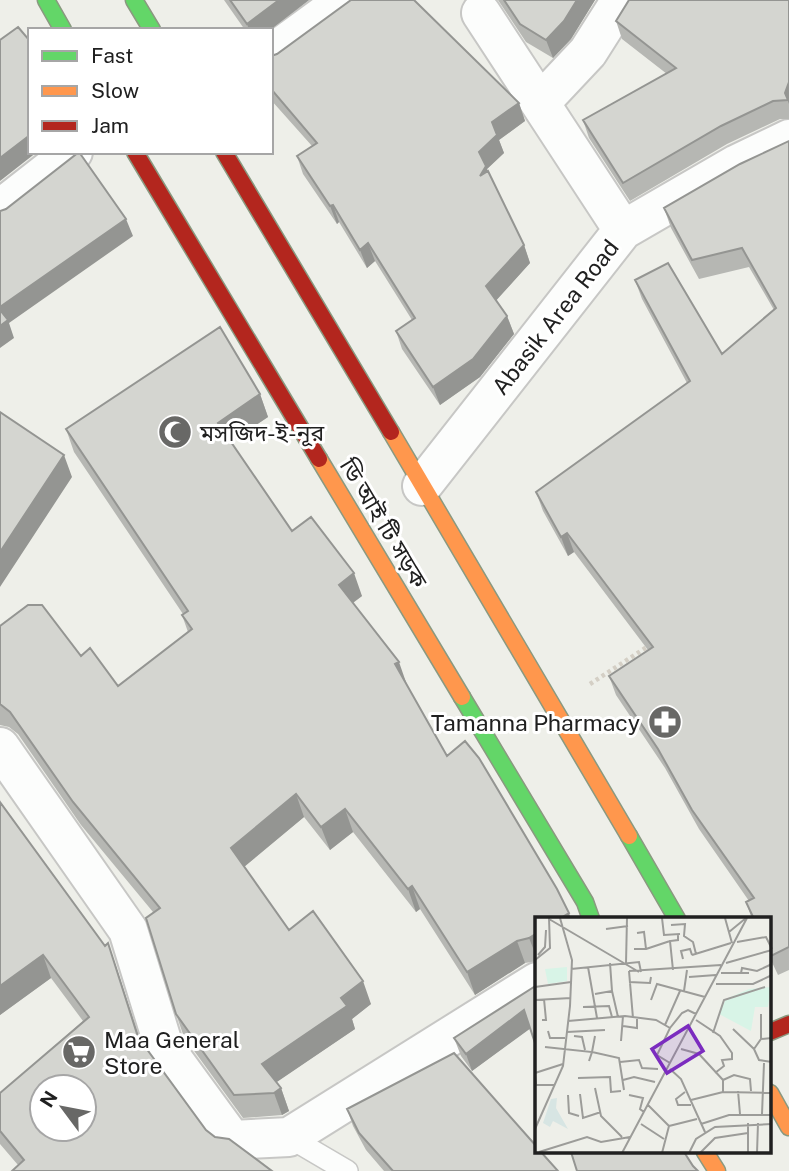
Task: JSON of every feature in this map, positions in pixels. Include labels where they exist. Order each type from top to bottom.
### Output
[{"type":"main road","points":[[46,0],[62,28]]},
{"type":"main road","points":[[134,0],[151,28]]},
{"type":"main road","name":"ডি আই টি সড়ক","points":[[136,154],[578,890],[590,917]]},
{"type":"main road","points":[[226,154],[555,707],[676,917]]},
{"type":"main road","points":[[772,1031],[789,1024]]},
{"type":"main road","points":[[775,1094],[789,1127]]},
{"type":"main road","points":[[706,1154],[717,1171]]},
{"type":"street","points":[[273,53],[345,0]]},
{"type":"street","points":[[541,102],[588,52],[621,0]]},
{"type":"street","points":[[481,13],[623,230]]},
{"type":"street","name":"Abasik Area Road","points":[[422,486],[623,230],[737,164],[789,139]]},
{"type":"street","points":[[0,209],[71,154]]},
{"type":"street","points":[[0,747],[128,930],[164,1047],[232,1140],[289,1137],[535,983]]},
{"type":"lane","points":[[289,1137],[347,1171]]},
{"type":"path","points":[[555,707],[657,640]]},
{"type":"building","points":[[230,0],[279,0],[247,24]]},
{"type":"building","points":[[351,0],[414,0],[519,103],[492,122],[497,135],[479,152],[486,166],[480,176],[488,171],[524,245],[486,286],[507,316],[473,359],[433,387],[396,331],[415,318],[368,243],[360,250],[333,205],[330,206],[297,156],[317,143],[273,91],[273,55]]},
{"type":"building","points":[[504,0],[577,0],[564,21],[546,40],[520,24]]},
{"type":"building","points":[[629,0],[789,0],[789,82],[785,93],[788,100],[773,101],[721,126],[623,183],[583,120],[676,68],[616,21]]},
{"type":"building","points":[[18,27],[28,39],[28,137],[0,158],[0,40]]},
{"type":"building","points":[[789,141],[789,947],[772,956],[772,917],[753,917],[746,902],[754,898],[692,810],[658,749],[609,676],[653,647],[567,533],[561,537],[536,492],[690,381],[635,280],[668,263],[722,354],[776,308],[742,248],[692,260],[664,208],[740,164]]},
{"type":"building","points":[[76,154],[80,154],[126,219],[0,307],[0,211]]},
{"type":"building","points":[[0,310],[8,320],[0,326]]},
{"type":"building","points":[[220,327],[260,394],[218,423],[292,531],[311,517],[354,573],[339,585],[399,662],[395,664],[447,756],[465,741],[479,758],[569,913],[562,917],[535,917],[535,934],[517,941],[467,972],[412,886],[408,889],[345,809],[321,827],[296,794],[231,848],[289,930],[313,911],[363,981],[341,998],[347,1006],[262,1064],[281,1088],[274,1093],[234,1095],[176,1014],[146,918],[160,908],[73,802],[10,712],[0,704],[0,626],[28,605],[42,605],[81,656],[90,648],[118,686],[192,629],[182,615],[188,611],[66,429]]},
{"type":"building","points":[[0,412],[64,455],[0,552]]},
{"type":"building","points":[[0,802],[105,946],[108,943],[138,1037],[206,1130],[215,1137],[229,1139],[272,1171],[12,1171],[24,1160],[0,1131],[0,1093],[89,1017],[43,955],[0,986]]},
{"type":"building","points":[[535,986],[535,1043],[524,1010],[466,1054],[454,1038]]},
{"type":"building","points":[[454,1053],[535,1145],[535,1154],[543,1154],[558,1171],[393,1171],[359,1133],[347,1109]]},
{"type":"building","points":[[572,1154],[685,1154],[698,1171],[577,1171]]},
{"type":"traffic: fast","points":[[46,0],[62,28]]},
{"type":"traffic: fast","points":[[134,0],[151,28]]},
{"type":"traffic: fast","points":[[462,697],[585,902],[590,917]]},
{"type":"traffic: fast","points":[[629,836],[676,917]]},
{"type":"traffic: slow","points":[[391,432],[629,836]]},
{"type":"traffic: slow","points":[[319,459],[462,697]]},
{"type":"traffic: slow","points":[[772,1097],[789,1127]]},
{"type":"traffic: slow","points":[[706,1154],[717,1171]]},
{"type":"traffic: jam","points":[[136,154],[319,459]]},
{"type":"traffic: jam","points":[[225,154],[391,432]]},
{"type":"traffic: jam","points":[[772,1031],[789,1024]]},
{"type":"place","name":"মসজিদ-ই-নূর","points":[[175,432]]},
{"type":"place","name":"Tamanna Pharmacy","points":[[665,722]]},
{"type":"place","name":"Maa General Store","points":[[79,1052]]}]
